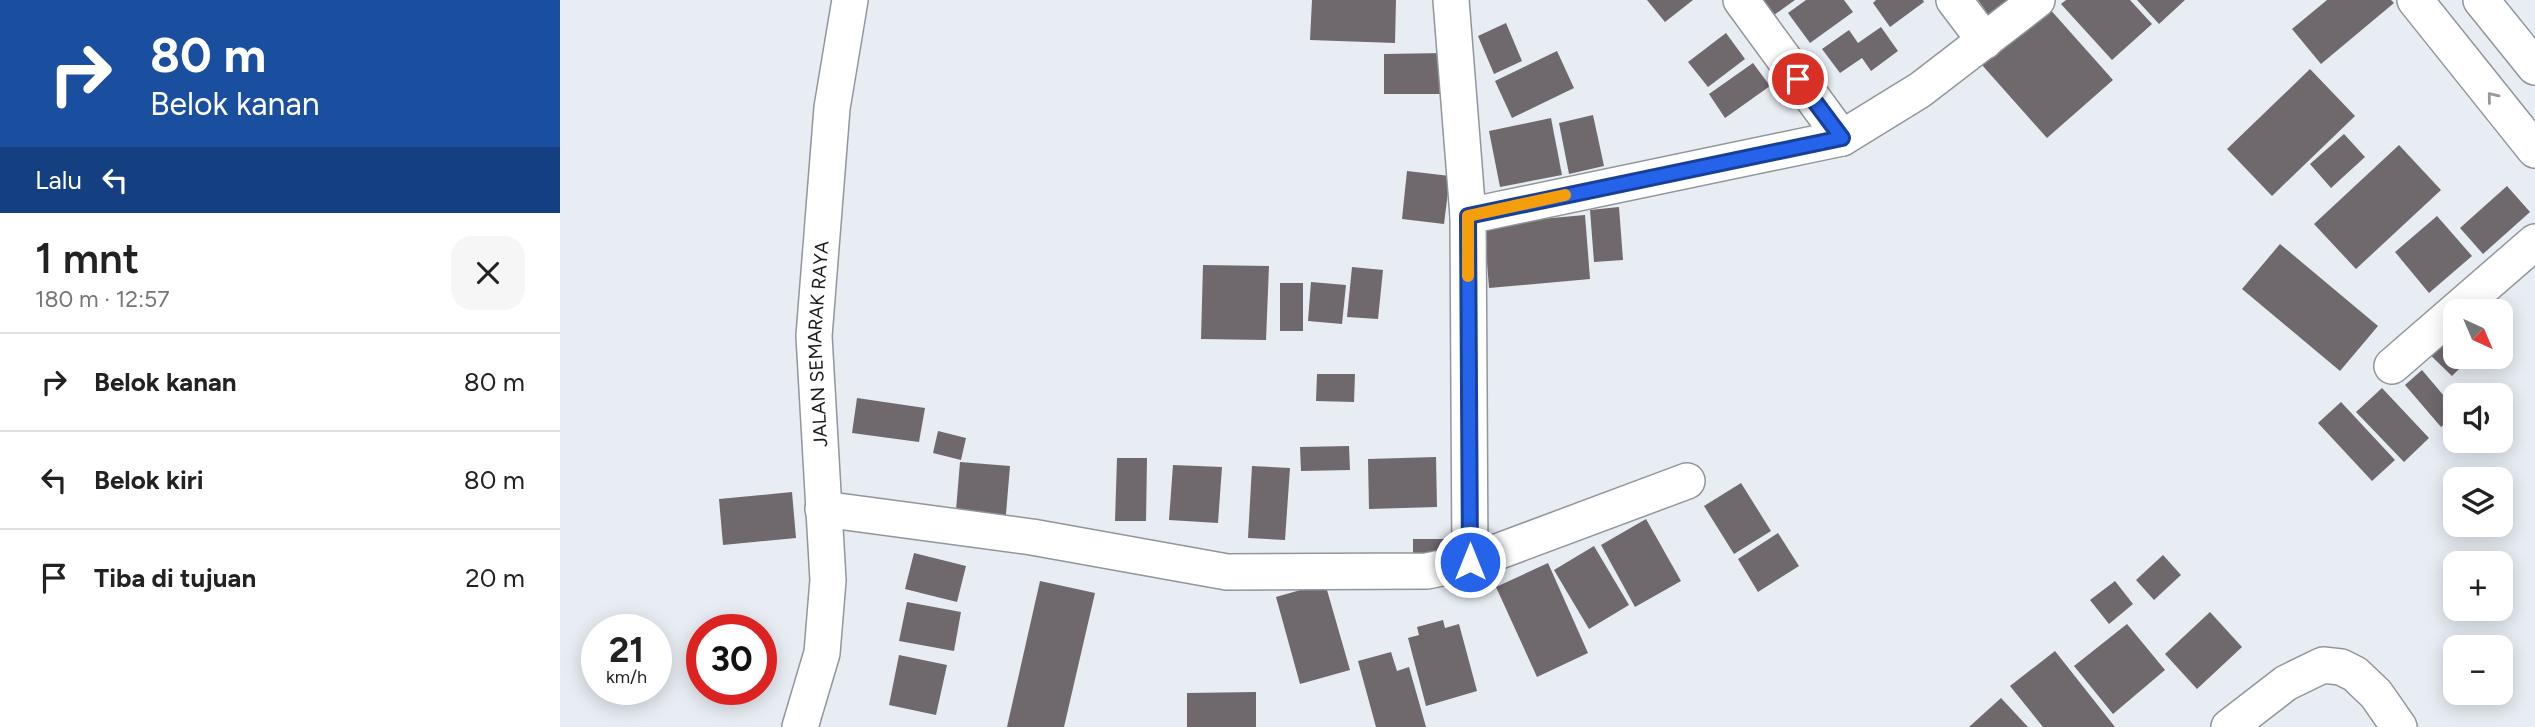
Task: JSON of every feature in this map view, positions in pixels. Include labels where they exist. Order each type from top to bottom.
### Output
[{"type":"street","name":"JALAN SEMARAK RAYA","points":[[800,727],[822,653],[828,580],[814,337],[832,108],[850,0]]},
{"type":"street","points":[[1451,0],[1468,216],[1470,562]]},
{"type":"street","points":[[1741,0],[1842,138]]},
{"type":"street","points":[[1954,0],[1985,41]]},
{"type":"street","points":[[1468,216],[1842,138],[1920,90],[2037,0]]},
{"type":"street","points":[[2415,0],[2535,150]]},
{"type":"street","points":[[2462,59],[2491,12],[2535,67]]},
{"type":"street","points":[[2392,366],[2535,242]]},
{"type":"street","points":[[823,509],[1032,537],[1227,572],[1427,571],[1470,562],[1687,481]]},
{"type":"street","points":[[2229,727],[2286,683],[2323,665],[2341,667],[2355,674],[2376,694],[2399,727]]},
{"type":"building","points":[[1312,0],[1396,0],[1395,43],[1310,40]]},
{"type":"building","points":[[1647,0],[1693,0],[1665,22]]},
{"type":"building","points":[[1763,0],[1795,0],[1774,15]]},
{"type":"building","points":[[1806,0],[1844,0],[1853,12],[1810,43],[1788,13]]},
{"type":"building","points":[[1876,0],[1924,2],[1890,27],[1873,3]]},
{"type":"building","points":[[1978,0],[2008,0],[1988,14]]},
{"type":"building","points":[[2066,0],[2130,0],[2152,24],[2112,60],[2061,4]]},
{"type":"building","points":[[2137,0],[2185,0],[2159,24]]},
{"type":"building","points":[[2327,0],[2391,0],[2394,3],[2321,64],[2292,29]]},
{"type":"building","points":[[2048,7],[2113,80],[2047,138],[1982,65]]},
{"type":"building","points":[[1506,23],[1522,61],[1494,74],[1478,36]]},
{"type":"building","points":[[1881,27],[1898,51],[1871,71],[1862,58],[1840,73],[1822,49],[1849,30],[1858,43]]},
{"type":"building","points":[[1726,33],[1745,59],[1708,87],[1688,62]]},
{"type":"building","points":[[1557,51],[1574,88],[1512,118],[1495,81]]},
{"type":"building","points":[[1445,53],[1445,94],[1384,94],[1384,54]]},
{"type":"building","points":[[1753,63],[1770,86],[1725,118],[1709,94]]},
{"type":"building","points":[[2310,69],[2355,116],[2272,196],[2227,149]]},
{"type":"building","points":[[1593,115],[1604,166],[1569,174],[1559,123]]},
{"type":"building","points":[[1551,118],[1562,175],[1500,187],[1489,131]]},
{"type":"building","points":[[2344,134],[2365,157],[2331,188],[2310,164]]},
{"type":"building","points":[[2399,145],[2441,190],[2356,269],[2314,224]]},
{"type":"building","points":[[1407,171],[1450,176],[1444,224],[1402,219]]},
{"type":"building","points":[[2507,186],[2530,212],[2483,254],[2460,228]]},
{"type":"building","points":[[1619,207],[1623,260],[1594,262],[1590,210]]},
{"type":"building","points":[[1585,215],[1590,279],[1489,288],[1484,224]]},
{"type":"building","points":[[2437,216],[2472,256],[2429,293],[2395,252]]},
{"type":"building","points":[[2280,244],[2378,326],[2340,371],[2242,289]]},
{"type":"building","points":[[1203,265],[1269,266],[1266,340],[1201,339]]},
{"type":"building","points":[[1352,267],[1383,270],[1378,319],[1347,317]]},
{"type":"building","points":[[1311,282],[1346,285],[1342,324],[1308,321]]},
{"type":"building","points":[[1280,283],[1303,283],[1303,331],[1280,331]]},
{"type":"building","points":[[2443,325],[2443,367],[2422,347]]},
{"type":"building","points":[[2445,369],[2459,369],[2452,376]]},
{"type":"building","points":[[2422,370],[2443,395],[2443,425],[2441,427],[2405,385]]},
{"type":"building","points":[[1317,374],[1355,374],[1354,402],[1316,401]]},
{"type":"building","points":[[2382,388],[2429,438],[2404,462],[2356,412]]},
{"type":"building","points":[[857,398],[925,408],[919,442],[852,433]]},
{"type":"building","points":[[2341,402],[2395,460],[2372,481],[2318,423]]},
{"type":"building","points":[[938,431],[966,438],[961,460],[933,453]]},
{"type":"building","points":[[1349,446],[1350,470],[1301,471],[1300,447]]},
{"type":"building","points":[[1436,457],[1437,507],[1369,509],[1368,459]]},
{"type":"building","points":[[1117,458],[1147,458],[1146,521],[1115,521]]},
{"type":"building","points":[[960,462],[1010,466],[1005,526],[955,522]]},
{"type":"building","points":[[1173,465],[1222,467],[1218,523],[1169,520]]},
{"type":"building","points":[[1252,466],[1290,468],[1285,540],[1248,538]]},
{"type":"building","points":[[1741,483],[1771,531],[1734,554],[1704,506]]},
{"type":"building","points":[[792,492],[796,538],[723,545],[719,499]]},
{"type":"building","points":[[1646,519],[1681,581],[1635,607],[1601,545]]},
{"type":"building","points":[[1778,533],[1799,566],[1758,592],[1738,559]]},
{"type":"building","points":[[1413,539],[1445,539],[1445,558],[1413,557]]},
{"type":"building","points":[[1594,546],[1629,605],[1589,629],[1554,570]]},
{"type":"building","points":[[914,553],[966,566],[957,602],[905,589]]},
{"type":"building","points":[[2163,555],[2181,575],[2154,600],[2136,580]]},
{"type":"building","points":[[1548,563],[1588,653],[1537,677],[1496,587]]},
{"type":"building","points":[[1040,581],[1095,593],[1064,727],[1007,727]]},
{"type":"building","points":[[2115,581],[2133,604],[2109,624],[2090,600]]},
{"type":"building","points":[[1325,583],[1350,670],[1300,684],[1276,597]]},
{"type":"building","points":[[907,602],[961,612],[954,651],[899,641]]},
{"type":"building","points":[[2210,612],[2242,647],[2197,689],[2165,654]]},
{"type":"building","points":[[1443,620],[1445,628],[1459,624],[1477,691],[1426,706],[1408,638],[1419,635],[1417,627]]},
{"type":"building","points":[[2127,624],[2165,670],[2113,714],[2074,666]]},
{"type":"building","points":[[2055,651],[2115,727],[2043,727],[2010,686]]},
{"type":"building","points":[[1391,652],[1397,671],[1409,667],[1426,727],[1376,727],[1358,661]]},
{"type":"building","points":[[899,655],[947,665],[936,715],[889,705]]},
{"type":"building","points":[[1256,692],[1256,727],[1187,727],[1187,693]]},
{"type":"building","points":[[2001,698],[2028,727],[1969,727]]},
{"type":"slow traffic","points":[[1468,276],[1468,216],[1565,195]]},
{"type":"route","points":[[1470,562],[1468,216],[1842,138],[1798,79]]}]
